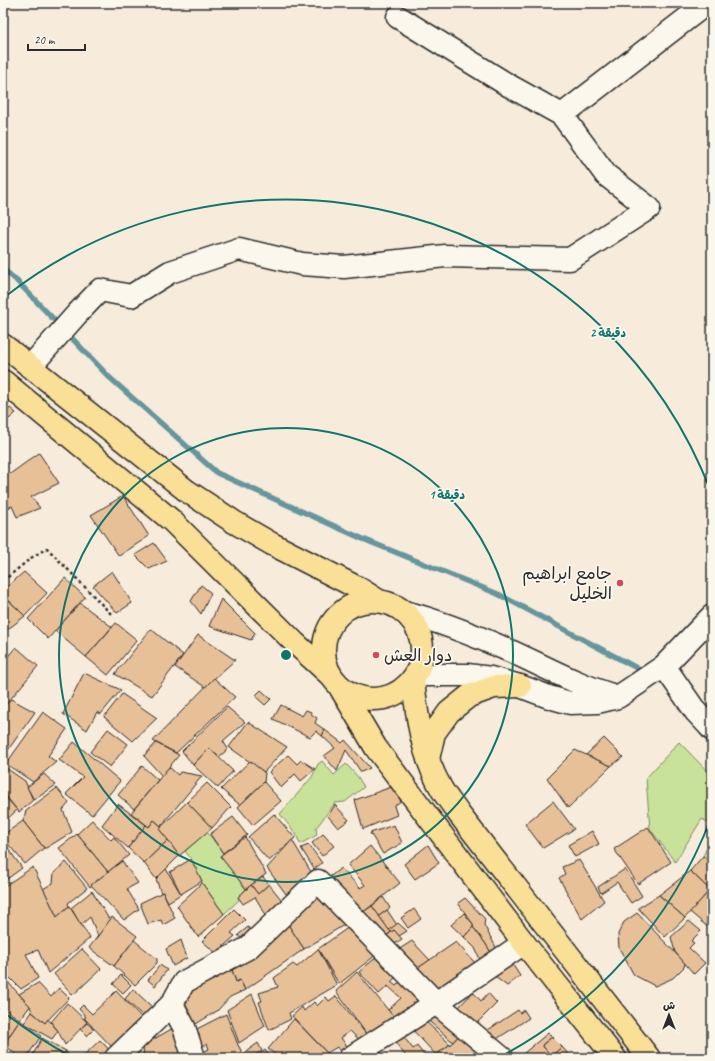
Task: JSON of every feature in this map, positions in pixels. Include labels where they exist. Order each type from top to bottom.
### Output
[{"type":"main road","points":[[3,345],[187,491],[234,522],[266,540],[360,589],[379,601],[392,605],[404,612],[414,622],[420,635],[423,648],[421,662],[414,678],[403,690],[392,696],[379,699],[366,699],[353,696],[295,643],[170,520],[3,381]]},
{"type":"main road","points":[[379,601],[363,602],[348,607],[336,617],[328,630],[324,645],[324,660],[376,748],[524,943],[615,1058]]},
{"type":"main road","points":[[414,678],[420,731],[428,758],[440,788],[649,1058]]},
{"type":"main road","points":[[428,758],[434,733],[449,712],[469,696],[494,687],[520,686]]},
{"type":"street","points":[[562,115],[708,3]]},
{"type":"street","points":[[30,367],[100,290],[131,296],[170,272],[239,249],[302,264],[344,267],[445,256],[570,259],[649,208],[606,175],[562,115],[508,85],[398,17]]},
{"type":"street","points":[[404,612],[429,618],[454,627],[594,690],[618,697]]},
{"type":"street","points":[[414,678],[467,675],[491,678],[570,703],[597,702],[618,697],[664,666],[712,616]]},
{"type":"street","points":[[664,666],[696,712],[712,729]]},
{"type":"street","points":[[116,1058],[172,1004],[184,982],[248,948],[318,881],[436,1003],[502,1058]]},
{"type":"street","points":[[350,1058],[436,1003],[524,943]]},
{"type":"street","points":[[172,1004],[184,1027],[194,1058]]},
{"type":"path","points":[[3,581],[46,548],[113,616]]},
{"type":"green space","points":[[679,742],[712,776],[712,825],[702,819],[675,862],[650,829],[646,778]]},
{"type":"green space","points":[[322,761],[334,775],[346,764],[358,777],[364,787],[345,802],[335,803],[316,828],[317,835],[300,844],[296,834],[280,814],[312,777],[318,764]]},
{"type":"green space","points":[[207,832],[223,853],[220,856],[246,889],[238,897],[239,900],[224,914],[202,883],[191,859],[185,851]]},
{"type":"green space","points":[[712,837],[712,863],[703,856]]},
{"type":"building","points":[[10,408],[16,413],[3,424],[3,415]]},
{"type":"building","points":[[39,453],[59,483],[31,497],[40,508],[17,517],[12,506],[3,510],[3,479]]},
{"type":"building","points":[[123,496],[149,536],[119,556],[91,515]]},
{"type":"building","points":[[154,543],[167,561],[149,569],[135,555]]},
{"type":"building","points":[[112,571],[132,603],[117,613],[93,586]]},
{"type":"building","points":[[24,572],[47,593],[25,616],[3,595],[3,590]]},
{"type":"building","points":[[65,578],[85,597],[48,639],[28,619]]},
{"type":"building","points":[[201,585],[211,593],[201,614],[191,601]]},
{"type":"building","points":[[3,595],[25,616],[3,633]]},
{"type":"building","points":[[221,599],[255,633],[251,640],[209,626]]},
{"type":"building","points":[[80,603],[112,627],[86,657],[55,631]]},
{"type":"building","points":[[116,623],[137,640],[108,675],[86,657]]},
{"type":"building","points":[[151,629],[183,655],[152,696],[115,674]]},
{"type":"building","points":[[198,635],[235,660],[205,687],[175,667]]},
{"type":"building","points":[[16,647],[38,666],[3,708],[3,662]]},
{"type":"building","points":[[84,673],[121,690],[101,714],[97,712],[87,730],[63,714]]},
{"type":"building","points":[[214,678],[235,697],[176,753],[153,741]]},
{"type":"building","points":[[261,690],[271,699],[265,705],[255,696]]},
{"type":"building","points":[[122,694],[157,718],[133,741],[104,717]]},
{"type":"building","points":[[11,699],[35,712],[3,757],[3,708]]},
{"type":"building","points":[[281,705],[302,716],[306,710],[311,712],[311,714],[317,718],[315,723],[325,730],[322,736],[316,731],[310,737],[273,719]]},
{"type":"building","points":[[227,707],[245,722],[223,741],[228,749],[219,757],[209,748],[193,765],[182,751]]},
{"type":"building","points":[[43,712],[67,729],[48,756],[56,762],[33,782],[6,764]]},
{"type":"building","points":[[248,722],[287,747],[264,772],[229,747]]},
{"type":"building","points":[[108,729],[128,744],[110,767],[90,752]]},
{"type":"building","points":[[325,730],[342,743],[345,740],[370,768],[361,772],[346,750],[337,771],[324,756],[335,748],[322,736]]},
{"type":"building","points":[[604,738],[623,757],[611,766],[586,755]]},
{"type":"building","points":[[74,742],[120,781],[92,815],[66,794],[83,777],[59,760]]},
{"type":"building","points":[[156,743],[179,755],[162,776],[144,756]]},
{"type":"building","points":[[209,748],[233,771],[218,788],[193,765]]},
{"type":"building","points":[[575,750],[611,766],[568,808],[547,778]]},
{"type":"building","points":[[288,755],[297,764],[301,760],[315,769],[301,781],[295,774],[281,788],[269,772]]},
{"type":"building","points":[[250,761],[265,773],[264,782],[240,805],[221,789]]},
{"type":"building","points":[[3,766],[25,781],[33,800],[19,812],[3,790]]},
{"type":"building","points":[[142,766],[158,780],[134,809],[118,795]]},
{"type":"building","points":[[169,767],[178,775],[180,772],[202,776],[161,826],[154,820],[149,827],[131,813]]},
{"type":"building","points":[[44,774],[56,785],[34,800],[27,787]]},
{"type":"building","points":[[264,782],[281,801],[253,825],[238,807]]},
{"type":"building","points":[[207,783],[231,807],[212,828],[187,802]]},
{"type":"building","points":[[394,786],[401,801],[394,806],[397,815],[363,829],[355,800]]},
{"type":"building","points":[[57,788],[69,803],[63,810],[72,832],[44,848],[23,821],[26,811]]},
{"type":"building","points":[[3,794],[17,810],[3,823]]},
{"type":"building","points":[[553,801],[574,829],[543,848],[525,824]]},
{"type":"building","points":[[187,802],[212,828],[179,856],[159,829]]},
{"type":"building","points":[[118,804],[146,825],[128,848],[102,825]]},
{"type":"building","points":[[335,805],[349,820],[338,828],[328,816]]},
{"type":"building","points":[[274,814],[295,838],[269,861],[248,837]]},
{"type":"building","points":[[233,817],[247,835],[223,853],[210,834]]},
{"type":"building","points":[[92,820],[111,840],[114,837],[129,855],[108,872],[77,834]]},
{"type":"building","points":[[154,820],[162,827],[159,829],[168,840],[144,863],[128,848],[146,825],[149,827]]},
{"type":"building","points":[[23,821],[44,848],[25,864],[3,838],[3,835]]},
{"type":"building","points":[[394,825],[402,843],[383,854],[370,833]]},
{"type":"building","points":[[648,827],[671,862],[638,884],[614,849]]},
{"type":"building","points":[[592,831],[599,844],[575,857],[568,845]]},
{"type":"building","points":[[77,834],[108,872],[90,887],[59,848]]},
{"type":"building","points":[[323,834],[334,846],[322,856],[312,843]]},
{"type":"building","points":[[245,837],[266,874],[246,889],[220,856]]},
{"type":"building","points":[[168,840],[179,856],[156,879],[144,863]]},
{"type":"building","points":[[292,840],[314,877],[286,894],[267,868]]},
{"type":"building","points":[[5,844],[22,868],[3,882],[3,845]]},
{"type":"building","points":[[309,845],[322,863],[314,869],[301,848]]},
{"type":"building","points":[[428,845],[439,863],[415,879],[404,864]]},
{"type":"building","points":[[370,846],[400,883],[356,918],[322,883],[341,868],[360,888],[365,885],[348,865]]},
{"type":"building","points":[[703,856],[712,863],[712,888],[710,890],[690,871]]},
{"type":"building","points":[[191,859],[202,881],[181,894],[170,872]]},
{"type":"building","points":[[579,860],[604,901],[582,919],[559,878],[565,874],[562,867]]},
{"type":"building","points":[[122,861],[138,883],[127,889],[139,909],[124,920],[91,885]]},
{"type":"building","points":[[66,862],[87,888],[68,903],[69,906],[57,917],[43,889],[53,883],[54,873]]},
{"type":"building","points":[[33,867],[57,917],[69,906],[90,938],[48,973],[38,950],[26,954],[38,978],[21,989],[8,976],[3,940],[3,887]]},
{"type":"building","points":[[166,869],[181,894],[168,902],[163,892],[161,893],[156,879]]},
{"type":"building","points":[[625,869],[642,896],[631,903],[617,882],[601,893],[598,887]]},
{"type":"building","points":[[690,871],[710,890],[685,918],[659,895]]},
{"type":"building","points":[[263,877],[269,884],[258,894],[251,885]]},
{"type":"building","points":[[202,883],[224,914],[198,937],[177,906]]},
{"type":"building","points":[[269,884],[284,903],[266,915],[255,897],[243,904],[238,897],[251,885],[258,894]]},
{"type":"building","points":[[324,889],[354,919],[304,949],[287,923]]},
{"type":"building","points":[[710,890],[712,892],[712,926],[710,929],[690,912]]},
{"type":"building","points":[[92,891],[110,921],[98,936],[90,917],[81,925],[71,908]]},
{"type":"building","points":[[163,892],[175,918],[163,925],[161,920],[148,924],[140,903]]},
{"type":"building","points":[[659,895],[685,918],[665,937],[638,908]]},
{"type":"building","points":[[383,897],[390,908],[379,916],[372,906]]},
{"type":"building","points":[[465,898],[485,919],[484,925],[498,951],[492,954],[458,903]]},
{"type":"building","points":[[372,906],[391,932],[380,941],[359,915]]},
{"type":"building","points":[[234,909],[245,920],[231,933],[235,936],[216,953],[202,941]]},
{"type":"building","points":[[414,909],[421,919],[408,928],[401,918]]},
{"type":"building","points":[[387,910],[397,925],[389,930],[379,916]]},
{"type":"building","points":[[464,913],[473,924],[473,927],[464,937],[451,925]]},
{"type":"building","points":[[637,913],[685,963],[684,967],[673,978],[655,986],[634,975],[619,948],[618,934],[624,922]]},
{"type":"building","points":[[112,917],[137,936],[114,966],[89,948]]},
{"type":"building","points":[[689,921],[701,931],[691,941],[694,943],[689,948],[705,963],[694,974],[675,952],[671,937]]},
{"type":"building","points":[[356,922],[382,950],[339,984],[318,949]]},
{"type":"building","points":[[287,923],[304,949],[245,990],[240,980],[236,982],[232,970]]},
{"type":"building","points":[[398,923],[407,931],[399,936],[394,930],[391,932],[389,930]]},
{"type":"building","points":[[248,927],[255,937],[245,944],[238,935]]},
{"type":"building","points":[[473,927],[494,957],[483,966],[475,948],[464,937]]},
{"type":"building","points":[[394,930],[402,939],[387,949],[380,941]]},
{"type":"building","points":[[134,940],[157,959],[157,963],[135,985],[114,966]]},
{"type":"building","points":[[181,940],[187,958],[173,966],[166,949]]},
{"type":"building","points":[[412,941],[430,960],[418,968],[417,971],[398,950]]},
{"type":"building","points":[[456,942],[476,964],[435,994],[418,968]]},
{"type":"building","points":[[82,949],[101,969],[73,995],[54,974]]},
{"type":"building","points":[[318,949],[337,985],[289,1013],[291,1019],[269,1030],[259,1002],[262,1001],[259,993],[278,987],[274,978],[293,964],[297,967]]},
{"type":"building","points":[[380,954],[401,972],[391,982],[396,986],[405,976],[426,997],[397,1021],[388,1010],[401,998],[388,986],[379,994],[359,972]]},
{"type":"building","points":[[511,962],[520,976],[507,986],[495,977]]},
{"type":"building","points":[[160,965],[167,970],[155,986],[148,980]]},
{"type":"building","points":[[232,970],[236,982],[240,980],[245,990],[230,997],[217,1011],[191,1027],[185,1011],[187,988]]},
{"type":"building","points":[[357,972],[397,1021],[370,1039],[336,991]]},
{"type":"building","points":[[121,975],[131,985],[123,993],[113,984]]},
{"type":"building","points":[[6,980],[30,1006],[20,1020],[3,1008],[3,986]]},
{"type":"building","points":[[38,983],[51,997],[59,988],[69,998],[45,1023],[32,1012],[30,1006],[19,994]]},
{"type":"building","points":[[133,989],[152,1007],[143,1016],[125,999]]},
{"type":"building","points":[[116,991],[144,1020],[114,1049],[84,1018],[86,1017],[79,1009],[83,1005],[92,1014]]},
{"type":"building","points":[[473,992],[481,1001],[488,993],[497,1003],[474,1026],[457,1009]]},
{"type":"building","points":[[252,994],[265,1026],[239,1043],[227,1010]]},
{"type":"building","points":[[336,996],[370,1039],[365,1045],[350,1031],[341,1038],[351,1052],[344,1058],[337,1047],[327,1053],[292,1016],[302,1007],[304,1011],[314,1002],[317,1006],[326,997],[329,1001]]},
{"type":"building","points":[[67,1003],[87,1022],[65,1045],[58,1031],[51,1022]]},
{"type":"building","points":[[436,1007],[462,1032],[453,1042],[423,1016]]},
{"type":"building","points":[[3,1008],[20,1020],[4,1044],[3,1043]]},
{"type":"building","points":[[518,1010],[520,1013],[524,1010],[529,1018],[492,1042],[482,1034]]},
{"type":"building","points":[[32,1012],[45,1023],[48,1019],[58,1031],[52,1039],[24,1023]]},
{"type":"building","points":[[226,1014],[243,1054],[258,1043],[262,1051],[250,1058],[201,1058],[199,1054],[209,1049],[207,1044],[198,1049],[191,1032]]},
{"type":"building","points":[[422,1018],[450,1044],[436,1055],[411,1028]]},
{"type":"building","points":[[294,1019],[327,1053],[322,1058],[274,1058],[276,1055],[268,1049]]},
{"type":"building","points":[[20,1020],[41,1036],[26,1058],[20,1058],[4,1044]]},
{"type":"building","points":[[87,1023],[94,1029],[87,1036],[80,1029]]},
{"type":"building","points":[[175,1027],[188,1058],[156,1058],[155,1056],[151,1058],[144,1058],[143,1047],[147,1043]]},
{"type":"building","points":[[462,1032],[487,1054],[482,1058],[437,1058],[436,1055],[453,1042]]},
{"type":"building","points":[[401,1033],[413,1049],[417,1046],[424,1055],[420,1058],[407,1058],[393,1039]]},
{"type":"building","points":[[548,1033],[552,1037],[542,1045],[553,1058],[518,1058]]},
{"type":"building","points":[[552,1037],[562,1047],[551,1056],[542,1045]]},
{"type":"building","points":[[42,1038],[66,1051],[62,1058],[31,1058]]},
{"type":"building","points":[[100,1040],[115,1056],[112,1058],[81,1058]]},
{"type":"building","points":[[562,1047],[572,1058],[553,1058],[551,1056]]},
{"type":"building","points":[[265,1050],[271,1058],[256,1058]]},
{"type":"building","points":[[66,1051],[70,1058],[62,1058]]},
{"type":"building","points":[[3,1052],[11,1058],[3,1058]]},
{"type":"waterway","points":[[3,269],[16,280],[61,327]]},
{"type":"waterway","points":[[67,333],[109,377],[217,473],[363,539],[498,594],[646,673]]},
{"type":"waterway","points":[[702,733],[712,745]]},
{"type":"place","name":"جامع ابراهيم الخليل","points":[[620,583]]},
{"type":"place","name":"دوار العش","points":[[376,655]]}]
